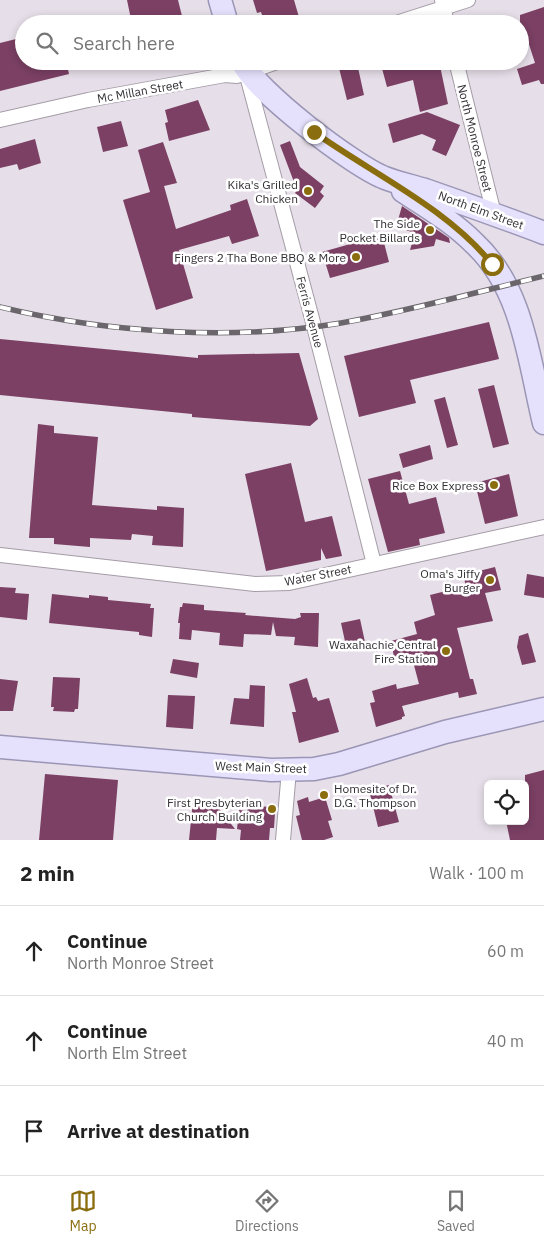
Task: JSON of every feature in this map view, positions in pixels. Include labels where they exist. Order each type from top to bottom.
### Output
[{"type":"main road","points":[[220,0],[224,15]]},
{"type":"main road","name":"North Elm Street","points":[[248,70],[280,105],[314,132],[383,178],[494,214],[544,233]]},
{"type":"main road","points":[[383,178],[454,225],[476,244],[507,285],[519,317],[544,423]]},
{"type":"main road","name":"West Main Street","points":[[0,747],[215,766],[289,770],[314,769],[339,764],[445,732],[544,709]]},
{"type":"street","points":[[416,15],[443,4],[468,0]]},
{"type":"street","name":"Mc Millan Street","points":[[0,120],[88,100],[225,75],[237,76],[241,70]]},
{"type":"street","name":"Ferris Avenue","points":[[245,70],[317,335],[374,564]]},
{"type":"street","name":"North Monroe Street","points":[[458,70],[494,214]]},
{"type":"street","name":"Water Street","points":[[0,555],[255,584],[289,583],[544,527]]},
{"type":"street","points":[[283,840],[289,770]]},
{"type":"building","points":[[127,0],[178,0],[182,15],[130,15]]},
{"type":"building","points":[[253,0],[294,0],[298,15],[262,15],[261,12],[257,13]]},
{"type":"building","points":[[544,7],[544,84],[541,84],[539,80],[522,85],[517,70],[529,70],[529,65],[535,63],[529,44],[529,15],[520,15]]},
{"type":"building","points":[[15,39],[15,70],[68,70],[69,74],[0,91],[0,43]]},
{"type":"building","points":[[340,70],[359,70],[364,95],[347,100]]},
{"type":"building","points":[[382,70],[441,70],[448,104],[420,112],[413,80],[387,87]]},
{"type":"building","points":[[198,100],[210,130],[169,141],[165,123],[168,122],[165,110]]},
{"type":"building","points":[[427,112],[460,125],[446,156],[432,150],[436,140],[422,134],[393,143],[388,124]]},
{"type":"building","points":[[121,121],[128,146],[103,152],[97,127]]},
{"type":"building","points":[[35,139],[41,163],[19,170],[17,164],[0,168],[0,149]]},
{"type":"building","points":[[290,141],[300,167],[324,186],[320,192],[324,196],[315,208],[295,193],[297,190],[280,145]]},
{"type":"building","points":[[163,142],[177,183],[164,186],[176,229],[231,210],[230,205],[247,199],[259,236],[232,244],[229,236],[179,250],[193,298],[156,310],[123,200],[150,192],[138,150]]},
{"type":"building","name":"The Side Pocket Billards","points":[[402,206],[449,238],[450,243],[436,239],[434,246],[410,250],[415,233],[396,227]]},
{"type":"building","name":"Fingers 2 Tha Bone BBQ & More","points":[[382,235],[389,262],[330,278],[322,252]]},
{"type":"building","points":[[489,322],[499,359],[410,380],[416,403],[359,417],[344,356]]},
{"type":"building","points":[[0,339],[198,358],[198,355],[299,353],[318,419],[310,426],[192,417],[192,414],[0,395]]},
{"type":"building","points":[[494,385],[509,444],[493,448],[478,389]]},
{"type":"building","points":[[445,397],[458,445],[447,448],[434,400]]},
{"type":"building","points":[[38,424],[54,426],[54,433],[98,437],[92,505],[157,510],[157,506],[184,508],[183,547],[152,545],[153,536],[132,534],[131,540],[90,538],[90,547],[54,544],[54,538],[29,538]]},
{"type":"building","points":[[430,445],[433,459],[403,468],[399,454]]},
{"type":"building","points":[[291,463],[305,522],[332,516],[342,556],[326,559],[321,548],[321,560],[266,571],[245,474]]},
{"type":"building","points":[[400,471],[409,504],[436,497],[445,533],[419,539],[420,545],[388,552],[368,479]]},
{"type":"building","points":[[509,474],[518,516],[485,524],[475,483]]},
{"type":"building","points":[[495,567],[501,590],[485,593],[493,621],[457,628],[470,679],[473,679],[477,694],[459,698],[458,692],[402,706],[405,716],[402,719],[376,727],[370,703],[375,702],[372,691],[396,684],[397,689],[419,684],[411,654],[394,657],[391,641],[417,634],[414,622],[435,615],[430,595],[466,586],[463,575]]},
{"type":"building","points":[[527,574],[544,577],[544,598],[524,595]]},
{"type":"building","points":[[0,587],[16,588],[15,593],[29,594],[27,620],[0,617]]},
{"type":"building","points":[[52,594],[89,598],[89,595],[108,597],[108,600],[151,604],[150,608],[154,608],[152,637],[139,635],[139,632],[49,623]]},
{"type":"building","points":[[183,603],[204,605],[204,610],[295,619],[301,617],[300,613],[319,613],[318,647],[294,645],[295,637],[276,636],[273,622],[271,635],[244,634],[243,647],[219,645],[220,633],[192,630],[191,640],[179,639],[180,623],[178,623],[180,607],[182,607]]},
{"type":"building","points":[[360,619],[365,642],[346,646],[341,623]]},
{"type":"building","points":[[528,633],[536,662],[522,665],[517,647],[519,636]]},
{"type":"building","points":[[173,659],[199,663],[197,678],[170,673]]},
{"type":"building","points":[[53,677],[80,678],[78,709],[75,709],[74,712],[53,711],[54,707],[51,707]]},
{"type":"building","points":[[307,678],[313,698],[316,697],[318,701],[329,698],[339,732],[299,743],[292,712],[296,712],[289,684]]},
{"type":"building","points":[[0,679],[18,681],[13,711],[0,711]]},
{"type":"building","points":[[250,685],[265,686],[264,727],[230,724],[234,698],[249,699]]},
{"type":"building","points":[[168,695],[195,696],[193,729],[166,727]]},
{"type":"building","points":[[544,770],[544,840],[510,840],[507,825],[529,825],[529,780],[525,780],[525,775]]},
{"type":"building","points":[[45,774],[118,780],[113,840],[39,840]]},
{"type":"building","points":[[389,785],[399,822],[378,827],[369,790]]},
{"type":"building","points":[[308,797],[309,802],[325,797],[332,820],[328,821],[333,837],[324,840],[302,840],[296,816],[300,815],[297,801]]},
{"type":"building","points":[[193,801],[214,802],[235,829],[217,828],[216,840],[189,840]]},
{"type":"building","points":[[248,805],[269,807],[268,813],[275,813],[274,828],[270,828],[269,840],[240,840],[241,830],[237,829],[239,810],[247,811]]},
{"type":"railway","points":[[0,307],[41,316],[126,328],[170,332],[257,332],[300,329],[341,323],[417,307],[544,276]]},
{"type":"place","name":"Kika's Grilled Chicken","points":[[308,191]]},
{"type":"place","name":"The Side Pocket Billards","points":[[430,230]]},
{"type":"place","name":"Fingers 2 Tha Bone BBQ & More","points":[[356,257]]},
{"type":"place","name":"Rice Box Express","points":[[494,485]]},
{"type":"place","name":"Oma's Jiffy Burger","points":[[490,580]]},
{"type":"place","name":"Waxahachie Central Fire Station","points":[[446,651]]},
{"type":"place","name":"Homesite of Dr. D.G. Thompson","points":[[324,795]]},
{"type":"place","name":"First Presbyterian Church Building","points":[[272,809]]},
{"type":"route","points":[[314,132],[454,225],[476,244],[492,264]]}]
